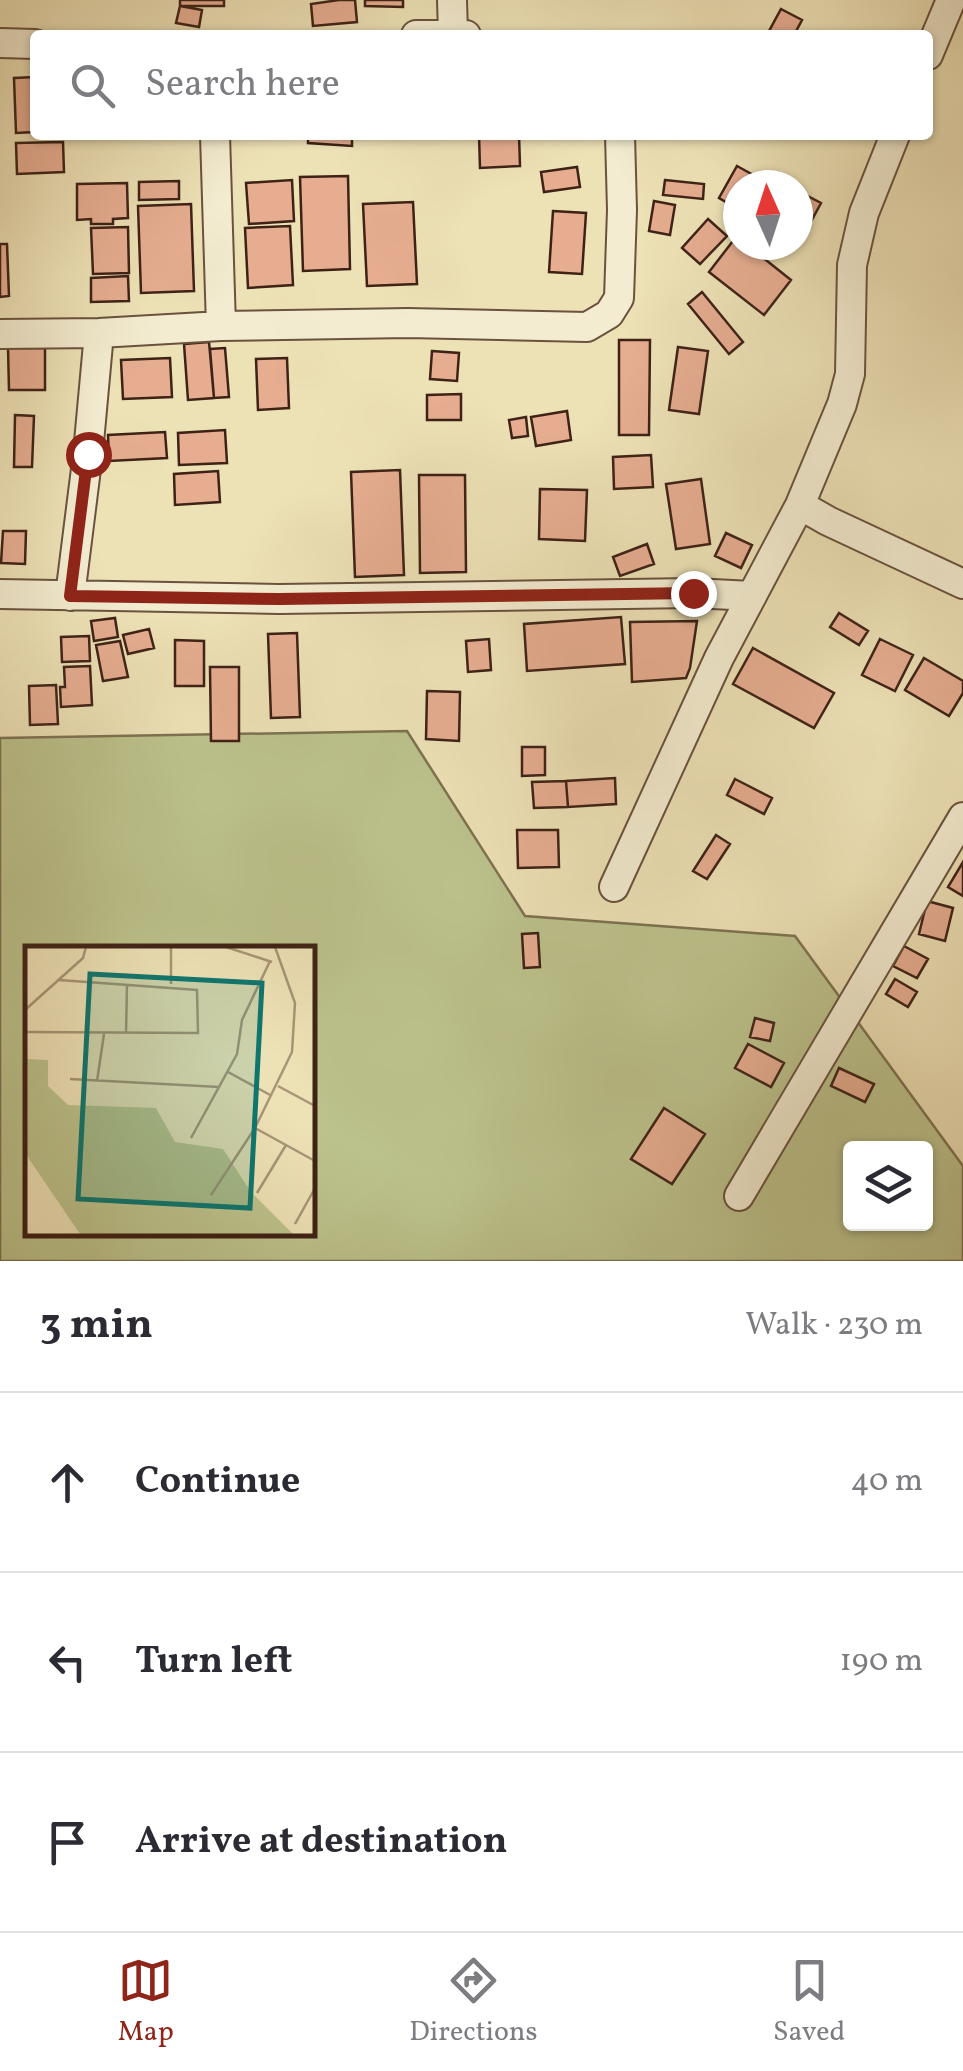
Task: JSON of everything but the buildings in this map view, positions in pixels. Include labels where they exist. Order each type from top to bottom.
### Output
[{"type":"street","points":[[452,0],[459,30]]},
{"type":"street","points":[[933,42],[950,0]]},
{"type":"street","points":[[0,44],[30,44]]},
{"type":"street","points":[[214,140],[221,326]]},
{"type":"street","points":[[0,334],[408,323],[587,326],[609,314],[619,298],[620,140]]},
{"type":"street","points":[[614,888],[719,658],[800,505],[842,404],[850,374],[852,265],[864,213],[893,140]]},
{"type":"street","points":[[70,596],[99,333]]},
{"type":"street","points":[[800,505],[963,584]]},
{"type":"street","points":[[0,594],[298,599],[693,593],[752,596]]},
{"type":"street","points":[[739,1196],[963,817]]},
{"type":"green space","points":[[407,731],[525,916],[795,936],[963,1166],[963,1261],[0,1261],[0,738]]},
{"type":"route","points":[[88,454],[70,596],[279,599],[693,593]]}]
